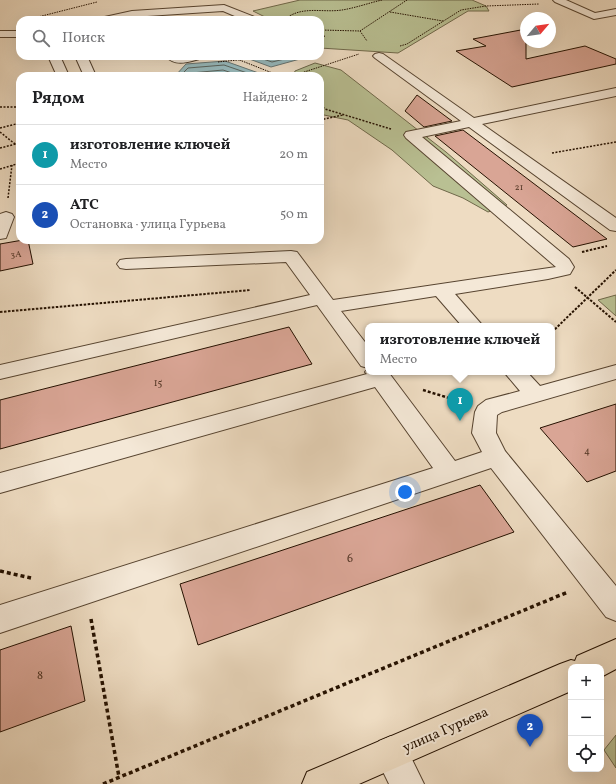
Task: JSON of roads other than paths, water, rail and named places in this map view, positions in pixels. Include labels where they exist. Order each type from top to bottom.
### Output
[{"type":"main road","points":[[594,664],[616,654]]},
{"type":"main road","name":"улица Гурьева","points":[[320,784],[568,676]]},
{"type":"street","points":[[558,0],[594,16],[616,12]]},
{"type":"street","points":[[123,16],[132,14],[224,8],[243,16]]},
{"type":"street","points":[[132,14],[137,16]]},
{"type":"street","points":[[0,34],[16,34]]},
{"type":"street","points":[[379,56],[616,226]]},
{"type":"street","points":[[56,60],[61,72]]},
{"type":"street","points":[[83,60],[88,72]]},
{"type":"street","points":[[0,372],[325,302],[441,290],[558,265],[411,135],[616,92]]},
{"type":"street","points":[[0,234],[6,217]]},
{"type":"street","points":[[126,264],[292,256],[365,356]]},
{"type":"street","points":[[441,290],[470,323]]},
{"type":"street","points":[[616,372],[494,406],[486,412],[484,433],[496,457],[616,608]]},
{"type":"street","points":[[0,483],[365,373]]},
{"type":"street","points":[[379,375],[450,472]]},
{"type":"street","points":[[518,375],[536,395]]},
{"type":"street","points":[[0,619],[496,457]]},
{"type":"street","points":[[391,753],[407,784]]},
{"type":"water","points":[[252,60],[296,60],[271,67]]},
{"type":"water","points":[[225,61],[256,72],[179,72],[186,64]]},
{"type":"place","name":"изготовление ключей","points":[[460,421]]},
{"type":"place","name":"АТС","points":[[530,747]]}]
